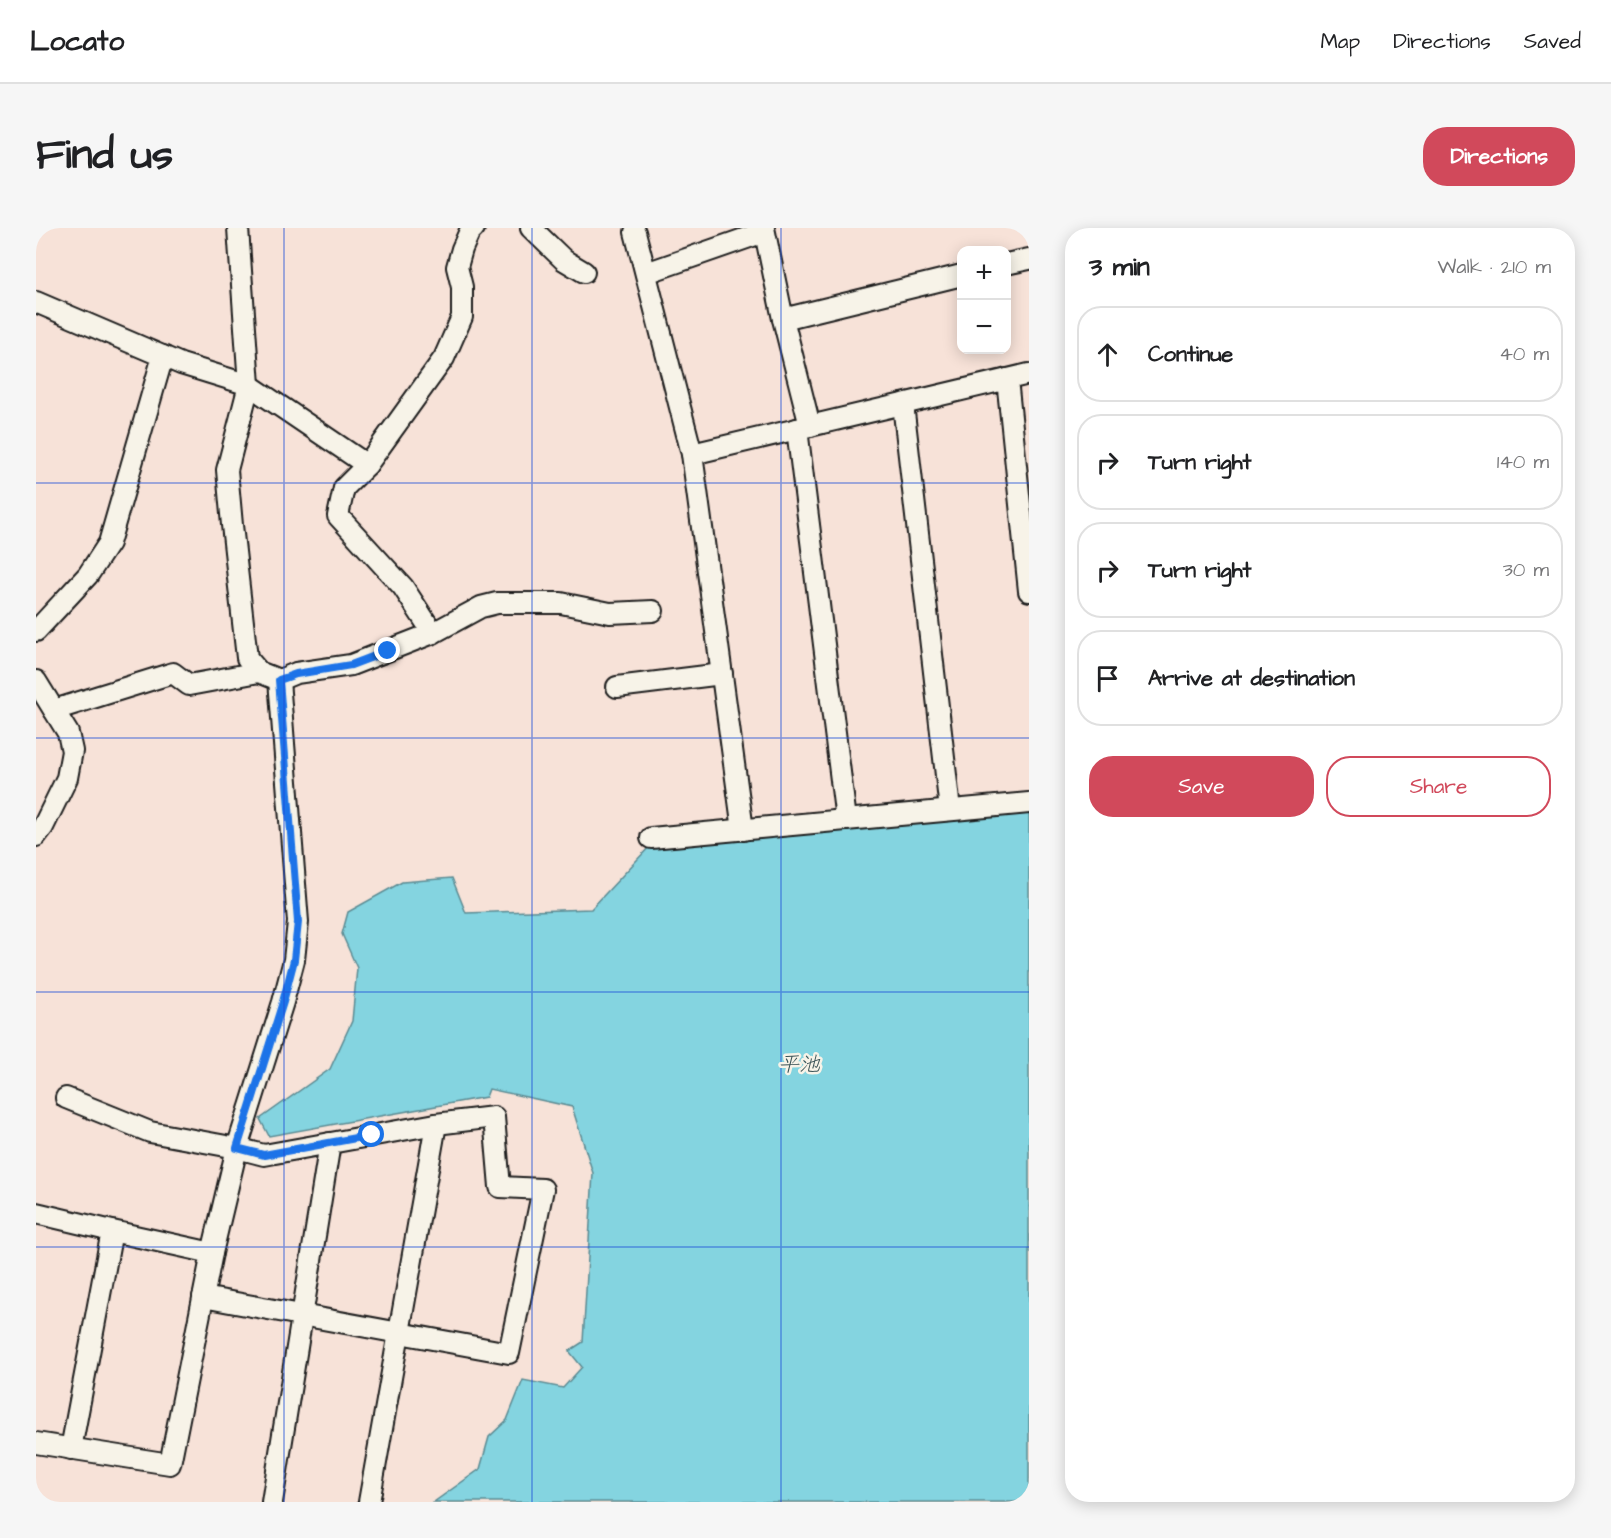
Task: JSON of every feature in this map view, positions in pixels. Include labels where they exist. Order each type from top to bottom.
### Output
[{"type":"street","points":[[238,228],[249,385],[227,470],[247,658],[258,672],[279,680],[296,674],[351,665],[433,633],[482,607],[497,603],[561,603],[610,613],[653,611]]},
{"type":"street","points":[[433,633],[403,587],[338,516],[344,488],[367,465],[444,358],[462,317],[462,287],[457,267],[462,249],[469,233],[474,228]]},
{"type":"street","points":[[531,228],[564,260],[584,272]]},
{"type":"street","points":[[646,273],[764,230],[803,428],[846,820]]},
{"type":"street","points":[[635,232],[692,454],[743,830]]},
{"type":"street","points":[[1011,263],[1029,259]]},
{"type":"street","points":[[783,319],[957,276]]},
{"type":"street","points":[[36,302],[181,364],[249,385],[367,465]]},
{"type":"street","points":[[36,631],[88,575],[110,543],[163,356]]},
{"type":"street","points":[[692,454],[1029,374]]},
{"type":"street","points":[[1007,379],[1029,591]]},
{"type":"street","points":[[903,404],[950,810]]},
{"type":"street","points":[[54,710],[173,673],[189,685],[258,672]]},
{"type":"street","points":[[617,687],[722,674]]},
{"type":"street","points":[[36,1443],[170,1464],[212,1253],[237,1148],[294,960],[298,922],[279,680]]},
{"type":"street","points":[[36,681],[68,733],[72,751],[67,778],[43,827],[36,836]]},
{"type":"street","points":[[651,838],[1029,803]]},
{"type":"street","points":[[66,1098],[150,1132],[264,1155],[436,1124],[494,1117],[500,1187],[543,1189],[508,1353],[203,1298]]},
{"type":"street","points":[[369,1502],[436,1124]]},
{"type":"street","points":[[272,1502],[330,1143]]},
{"type":"street","points":[[36,1213],[212,1253]]},
{"type":"street","points":[[71,1449],[112,1231]]},
{"type":"water","name":"平池","points":[[1029,809],[1029,1502],[434,1502],[480,1469],[489,1437],[507,1420],[523,1380],[563,1388],[582,1367],[569,1351],[583,1342],[593,1173],[572,1107],[489,1089],[486,1097],[269,1136],[260,1119],[330,1069],[352,1021],[357,968],[342,934],[348,912],[402,882],[452,878],[466,913],[591,909],[651,845]]},
{"type":"route","points":[[372,1135],[264,1155],[237,1148],[283,1002],[294,960],[298,922],[279,680],[296,674],[351,665],[388,651]]}]
